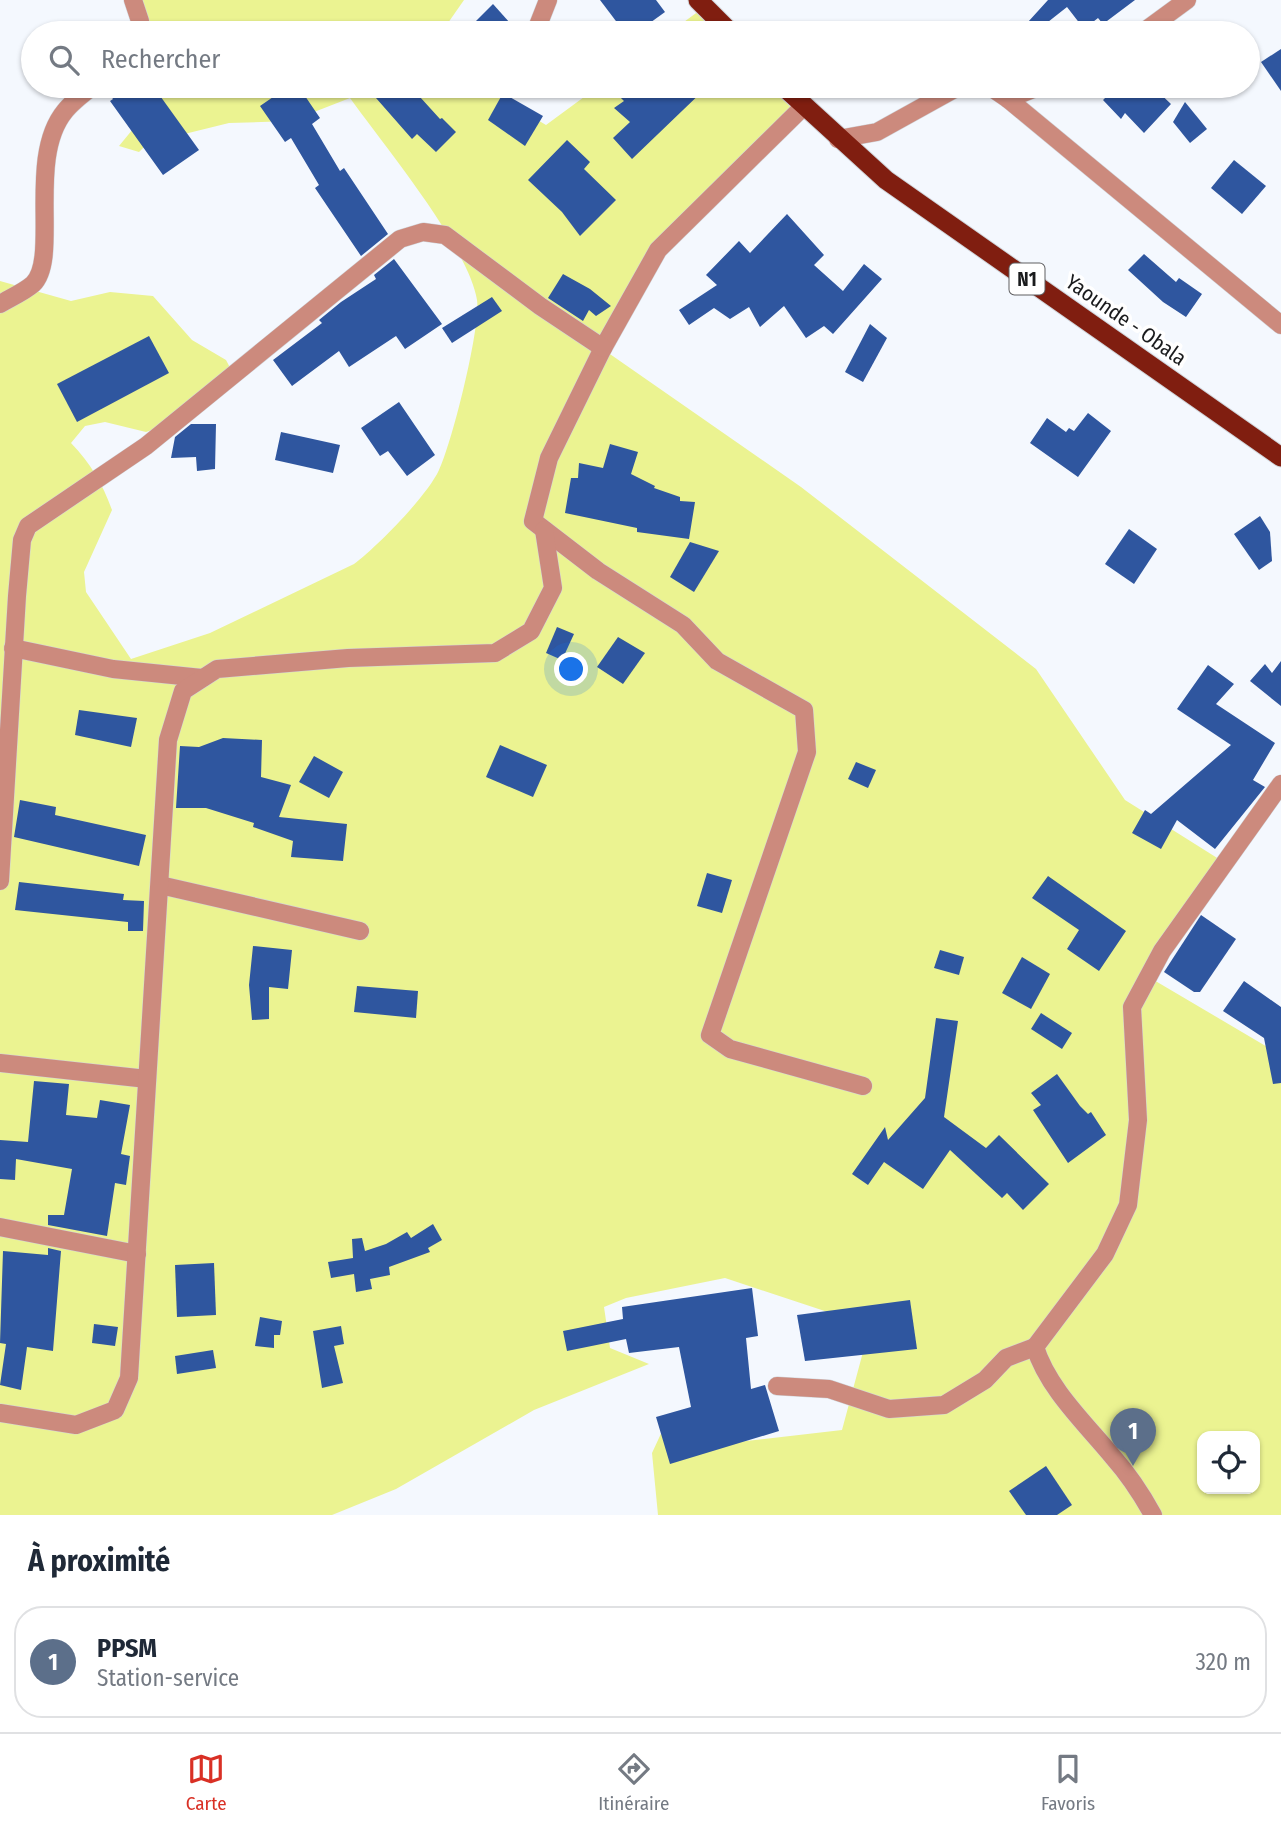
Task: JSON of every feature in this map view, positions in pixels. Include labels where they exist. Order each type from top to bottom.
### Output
[{"type":"highway","points":[[698,0],[719,21]]},
{"type":"highway","name":"Yaounde - Obala","points":[[796,98],[886,180],[1281,457]]},
{"type":"street","points":[[133,0],[140,21]]},
{"type":"street","points":[[540,21],[548,0]]},
{"type":"street","points":[[1158,21],[1186,0]]},
{"type":"street","points":[[0,304],[34,283],[41,268],[45,248],[42,180],[50,142],[63,112],[79,98]]},
{"type":"street","points":[[838,139],[877,132],[938,98]]},
{"type":"street","points":[[1008,99],[1281,325]]},
{"type":"street","points":[[804,106],[658,250],[603,348],[550,458],[533,521],[597,571],[683,625],[717,661],[804,710],[807,752],[710,1035],[730,1049],[863,1086]]},
{"type":"street","points":[[0,881],[13,648],[22,540],[28,526],[146,446],[400,239],[423,232],[445,235],[540,306],[603,348]]},
{"type":"street","points":[[0,1413],[76,1425],[115,1410],[129,1378],[168,740],[183,691],[216,669],[348,658],[495,653],[531,631],[553,588],[544,530]]},
{"type":"street","points":[[13,648],[113,669],[202,678]]},
{"type":"street","points":[[776,1386],[829,1389],[889,1409],[944,1405],[985,1380],[1006,1358],[1035,1347],[1105,1254],[1128,1205],[1139,1120],[1132,1007],[1162,951],[1281,784]]},
{"type":"street","points":[[160,885],[360,930]]},
{"type":"street","points":[[0,1063],[148,1079]]},
{"type":"street","points":[[0,1227],[137,1254]]},
{"type":"street","points":[[1035,1347],[1060,1390],[1089,1430],[1114,1458],[1153,1515]]},
{"type":"green space","points":[[141,0],[464,0],[449,21],[147,21]]},
{"type":"green space","points":[[707,5],[722,21],[685,21]]},
{"type":"green space","points":[[158,98],[350,98],[291,121],[229,123],[148,143],[139,152],[119,146]]},
{"type":"green space","points":[[350,98],[501,98],[546,125],[583,98],[794,98],[797,101],[658,250],[607,352],[801,487],[1036,669],[1125,800],[1222,861],[1147,976],[1281,1055],[1281,1515],[658,1515],[652,1453],[665,1425],[685,1448],[842,1430],[870,1326],[725,1278],[626,1298],[604,1307],[610,1348],[649,1364],[534,1410],[396,1489],[332,1515],[0,1515],[0,281],[71,301],[110,292],[153,296],[192,340],[226,360],[235,377],[167,425],[146,432],[105,422],[85,426],[71,443],[95,474],[112,510],[84,572],[86,592],[131,659],[210,633],[354,564],[388,534],[433,481],[451,436],[475,334],[477,314],[477,300],[471,278],[442,225]]},
{"type":"building","points":[[600,0],[656,0],[665,12],[653,21],[616,21]]},
{"type":"building","points":[[1048,0],[1135,0],[1107,21],[1098,18],[1094,21],[1078,21],[1067,7],[1049,21],[1029,21]]},
{"type":"building","points":[[493,4],[508,21],[476,21]]},
{"type":"building","points":[[1281,49],[1281,91],[1261,62]]},
{"type":"building","points":[[162,98],[199,150],[163,175],[110,101]]},
{"type":"building","points":[[272,98],[306,98],[320,118],[312,124],[340,171],[344,168],[388,234],[361,256],[315,188],[319,185],[291,138],[285,142],[260,106]]},
{"type":"building","points":[[376,98],[421,98],[456,132],[436,152],[417,134],[412,139]]},
{"type":"building","points":[[500,98],[512,98],[543,116],[525,146],[488,120]]},
{"type":"building","points":[[621,98],[696,98],[632,159],[613,138],[630,122],[614,108],[624,101]]},
{"type":"building","points":[[1165,98],[1171,104],[1144,133],[1125,113],[1121,119],[1103,100]]},
{"type":"building","points":[[1185,102],[1207,129],[1190,143],[1173,122]]},
{"type":"building","points":[[567,140],[590,162],[584,169],[616,200],[580,236],[562,212],[528,180]]},
{"type":"building","points":[[1234,160],[1266,186],[1242,214],[1211,188]]},
{"type":"building","points":[[787,214],[824,255],[814,265],[843,291],[864,264],[882,279],[833,334],[824,326],[806,338],[784,306],[760,327],[749,307],[730,319],[714,308],[689,325],[679,310],[717,285],[706,275],[739,241],[750,253]]},
{"type":"building","points":[[1144,254],[1176,282],[1179,278],[1202,294],[1186,317],[1163,302],[1128,270]]},
{"type":"building","points":[[394,259],[442,324],[405,349],[396,336],[349,367],[339,351],[292,386],[273,360],[322,323],[319,320],[341,302],[376,279],[374,275]]},
{"type":"building","points":[[563,274],[590,289],[611,306],[596,316],[589,310],[583,321],[548,298]]},
{"type":"building","points":[[492,297],[502,311],[452,343],[442,328]]},
{"type":"building","points":[[870,324],[887,338],[863,382],[845,372]]},
{"type":"building","points":[[149,336],[169,373],[77,422],[57,384]]},
{"type":"building","points":[[399,402],[435,455],[407,476],[388,451],[380,456],[361,428]]},
{"type":"building","points":[[1088,413],[1111,431],[1078,477],[1030,443],[1047,418],[1066,432],[1069,428],[1074,431]]},
{"type":"building","points":[[191,424],[216,424],[215,469],[197,471],[196,457],[171,458],[175,437]]},
{"type":"building","points":[[281,432],[340,445],[333,473],[275,460]]},
{"type":"building","points":[[610,444],[638,452],[631,474],[655,486],[654,488],[680,497],[680,501],[695,502],[689,539],[637,532],[637,528],[565,513],[571,478],[578,478],[579,463],[603,468]]},
{"type":"building","points":[[1260,516],[1270,532],[1272,561],[1259,570],[1234,534]]},
{"type":"building","points":[[1129,529],[1157,549],[1134,584],[1105,564]]},
{"type":"building","points":[[690,542],[719,551],[694,592],[670,577]]},
{"type":"building","points":[[557,627],[574,634],[562,660],[546,653]]},
{"type":"building","points":[[618,637],[645,653],[623,684],[597,667]]},
{"type":"building","points":[[1281,661],[1281,706],[1250,681],[1265,664],[1272,673]]},
{"type":"building","points":[[1208,665],[1234,684],[1216,704],[1275,743],[1253,780],[1265,787],[1215,849],[1177,820],[1161,849],[1132,833],[1145,810],[1151,814],[1231,745],[1177,709]]},
{"type":"building","points":[[79,710],[137,718],[131,747],[75,735]]},
{"type":"building","points":[[223,738],[262,740],[261,777],[291,785],[279,817],[347,824],[343,861],[291,857],[293,841],[253,827],[254,823],[206,808],[176,808],[180,746],[199,747]]},
{"type":"building","points":[[500,745],[547,765],[533,797],[486,777]]},
{"type":"building","points":[[314,756],[343,772],[329,798],[299,782]]},
{"type":"building","points":[[856,762],[876,770],[868,788],[848,779]]},
{"type":"building","points":[[20,800],[56,807],[55,815],[146,835],[139,866],[14,837]]},
{"type":"building","points":[[707,873],[732,880],[722,913],[697,906]]},
{"type":"building","points":[[1048,876],[1126,931],[1099,971],[1067,949],[1079,930],[1032,898]]},
{"type":"building","points":[[19,882],[124,894],[123,900],[144,901],[143,931],[128,931],[128,922],[15,910]]},
{"type":"building","points":[[1201,915],[1236,939],[1200,992],[1194,992],[1164,972]]},
{"type":"building","points":[[253,946],[292,950],[288,989],[269,987],[269,1019],[252,1020],[249,985]]},
{"type":"building","points":[[940,950],[964,957],[959,975],[934,968]]},
{"type":"building","points":[[1022,957],[1050,974],[1031,1009],[1002,993]]},
{"type":"building","points":[[1244,981],[1281,1007],[1281,1083],[1273,1084],[1264,1038],[1223,1011]]},
{"type":"building","points":[[357,986],[418,991],[416,1018],[354,1012]]},
{"type":"building","points":[[1041,1013],[1072,1033],[1062,1049],[1031,1029]]},
{"type":"building","points":[[936,1018],[958,1021],[944,1117],[986,1148],[999,1135],[1049,1184],[1023,1210],[1007,1193],[1002,1198],[950,1150],[923,1189],[884,1162],[868,1185],[852,1174],[885,1127],[888,1140],[925,1098]]},
{"type":"building","points":[[1057,1074],[1080,1106],[1088,1114],[1091,1112],[1106,1135],[1068,1163],[1033,1110],[1041,1105],[1031,1093]]},
{"type":"building","points":[[34,1081],[69,1084],[66,1115],[97,1118],[100,1100],[130,1105],[121,1154],[130,1156],[126,1185],[115,1183],[107,1236],[48,1225],[48,1215],[64,1215],[72,1169],[16,1159],[15,1180],[0,1179],[0,1140],[28,1142]]},
{"type":"building","points":[[433,1224],[442,1240],[428,1248],[430,1252],[389,1267],[390,1275],[370,1279],[372,1289],[356,1292],[354,1274],[331,1278],[328,1262],[353,1258],[352,1239],[362,1238],[365,1251],[386,1244],[407,1232],[411,1238]]},
{"type":"building","points":[[48,1248],[61,1251],[53,1351],[27,1347],[21,1390],[0,1385],[6,1344],[0,1343],[3,1251],[48,1255]]},
{"type":"building","points":[[214,1263],[216,1315],[177,1317],[175,1265]]},
{"type":"building","points":[[752,1288],[758,1336],[746,1338],[751,1389],[765,1385],[779,1431],[670,1464],[656,1417],[691,1407],[679,1347],[629,1353],[626,1339],[567,1351],[563,1331],[623,1319],[622,1307]]},
{"type":"building","points":[[910,1300],[917,1349],[805,1361],[797,1315]]},
{"type":"building","points":[[260,1317],[282,1321],[280,1335],[274,1335],[274,1348],[255,1346]]},
{"type":"building","points":[[94,1324],[118,1327],[115,1346],[92,1343]]},
{"type":"building","points":[[341,1326],[344,1344],[334,1346],[343,1383],[322,1388],[313,1331]]},
{"type":"building","points":[[213,1350],[216,1368],[177,1374],[175,1356]]},
{"type":"building","points":[[1046,1466],[1072,1505],[1057,1515],[1026,1515],[1009,1491]]},
{"type":"place","name":"PPSM","points":[[1133,1466]]}]
